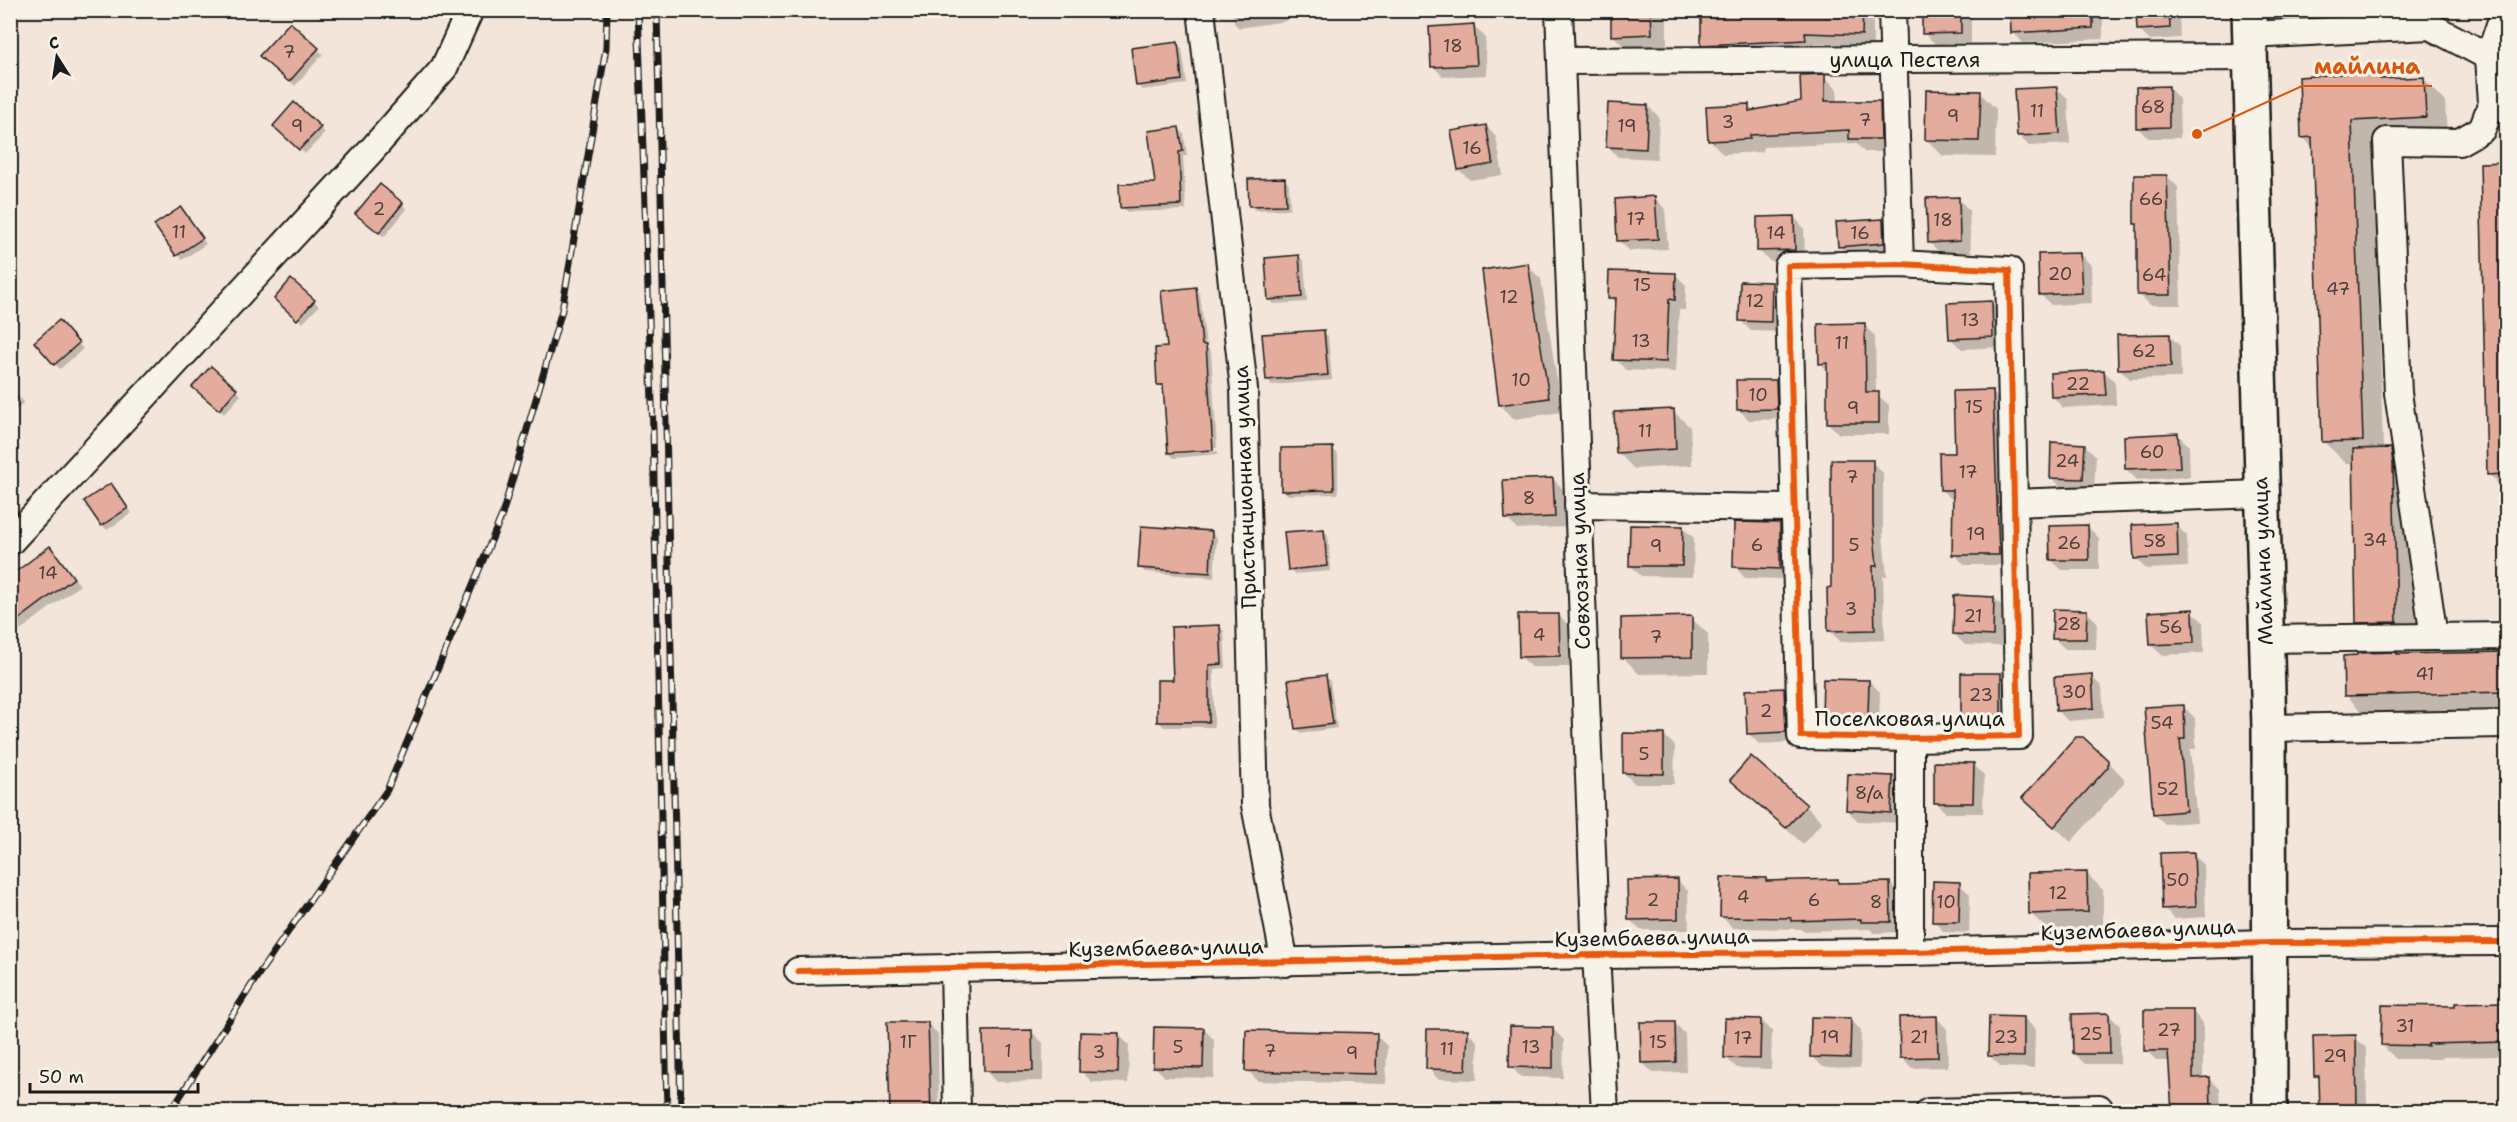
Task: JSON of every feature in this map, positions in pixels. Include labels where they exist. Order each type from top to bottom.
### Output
[{"type":"main road","name":"Майлина улица","points":[[2249,34],[2260,494],[2269,728],[2270,1112]]},
{"type":"street","points":[[10,542],[370,152],[444,68],[470,10]]},
{"type":"street","name":"Пристанционная улица","points":[[1201,10],[1244,389],[1255,805],[1285,963]]},
{"type":"street","name":"Совхозная улица","points":[[1559,10],[1596,955],[1605,1112]]},
{"type":"street","points":[[1892,10],[1900,264]]},
{"type":"street","points":[[2434,637],[2398,393],[2387,141],[2459,142],[2481,129],[2492,103],[2505,11]]},
{"type":"street","points":[[2427,18],[2498,57]]},
{"type":"street","name":"улица Пестеля","points":[[1561,60],[1893,60],[2249,34],[2427,18]]},
{"type":"street","name":"Поселковая улица","points":[[1900,264],[2009,270],[2019,736],[1910,738],[1801,736],[1788,266],[1900,264]]},
{"type":"street","points":[[2014,503],[2260,494]]},
{"type":"street","points":[[1578,505],[1793,508]]},
{"type":"street","points":[[2266,639],[2506,636]]},
{"type":"street","points":[[2269,728],[2506,724]]},
{"type":"street","points":[[1910,738],[1910,952]]},
{"type":"street","name":"Кузембаева улица","points":[[798,971],[1596,955],[1910,952],[2270,943],[2506,942]]},
{"type":"street","points":[[954,967],[957,1112]]},
{"type":"street","points":[[1929,1112],[2099,1108],[2099,1112]]},
{"type":"building","points":[[1611,10],[1651,10],[1652,34],[1611,36]]},
{"type":"building","points":[[1863,10],[1862,35],[1805,33],[1806,40],[1701,45],[1701,12]]},
{"type":"building","points":[[1922,10],[1961,10],[1961,33],[1922,34]]},
{"type":"building","points":[[2010,10],[2093,10],[2093,28],[2011,33]]},
{"type":"building","points":[[2136,10],[2169,10],[2170,28],[2137,30]]},
{"type":"building","points":[[290,22],[319,48],[289,82],[259,56]]},
{"type":"building","points":[[1474,24],[1477,65],[1431,67],[1429,27]]},
{"type":"building","points":[[1178,42],[1182,80],[1136,86],[1131,48]]},
{"type":"building","points":[[2380,71],[2380,79],[2424,77],[2426,117],[2352,121],[2363,441],[2322,442],[2312,137],[2301,138],[2299,77]]},
{"type":"building","points":[[1825,74],[1825,101],[1880,101],[1881,139],[1849,139],[1849,130],[1750,135],[1750,139],[1708,141],[1706,106],[1749,104],[1749,111],[1801,101],[1800,75]]},
{"type":"building","points":[[2169,86],[2169,127],[2136,128],[2136,87]]},
{"type":"building","points":[[2057,87],[2060,134],[2017,136],[2014,89]]},
{"type":"building","points":[[1926,90],[1981,91],[1979,141],[1925,140]]},
{"type":"building","points":[[294,102],[321,127],[299,150],[273,126]]},
{"type":"building","points":[[1608,103],[1648,105],[1646,149],[1606,147]]},
{"type":"building","points":[[1486,125],[1493,164],[1458,170],[1451,131]]},
{"type":"building","points":[[1179,127],[1183,151],[1179,152],[1181,205],[1120,208],[1119,184],[1155,183],[1148,131]]},
{"type":"building","points":[[2506,162],[2506,474],[2487,475],[2480,163]]},
{"type":"building","points":[[2134,175],[2167,175],[2171,295],[2137,295]]},
{"type":"building","points":[[1285,178],[1286,205],[1249,206],[1248,179]]},
{"type":"building","points":[[380,184],[403,203],[379,233],[355,214]]},
{"type":"building","points":[[1655,196],[1658,239],[1617,241],[1615,199]]},
{"type":"building","points":[[1959,197],[1960,241],[1928,243],[1926,198]]},
{"type":"building","points":[[181,207],[203,238],[176,256],[154,225]]},
{"type":"building","points":[[1794,216],[1795,250],[1757,251],[1757,217]]},
{"type":"building","points":[[1883,219],[1884,243],[1838,247],[1836,222]]},
{"type":"building","points":[[2080,253],[2082,293],[2039,295],[2038,254]]},
{"type":"building","points":[[1299,255],[1302,297],[1268,300],[1265,258]]},
{"type":"building","points":[[1528,263],[1549,398],[1499,405],[1482,270]]},
{"type":"building","points":[[1609,271],[1676,273],[1675,300],[1669,299],[1666,362],[1613,360],[1616,298],[1608,298]]},
{"type":"building","points":[[291,279],[315,300],[297,320],[274,299]]},
{"type":"building","points":[[1740,281],[1772,282],[1771,322],[1739,321]]},
{"type":"building","points":[[1196,287],[1202,345],[1206,345],[1213,450],[1168,453],[1163,385],[1157,385],[1155,348],[1167,347],[1161,291]]},
{"type":"building","points":[[1992,301],[1993,337],[1949,339],[1947,303]]},
{"type":"building","points":[[59,320],[79,343],[54,365],[34,342]]},
{"type":"building","points":[[1865,323],[1866,392],[1879,392],[1879,423],[1827,423],[1827,363],[1819,364],[1818,324]]},
{"type":"building","points":[[1324,330],[1328,375],[1266,380],[1262,334]]},
{"type":"building","points":[[2170,334],[2171,367],[2118,369],[2117,335]]},
{"type":"building","points":[[211,366],[237,389],[219,410],[192,387]]},
{"type":"building","points":[[2104,370],[2106,395],[2051,397],[2050,373]]},
{"type":"building","points":[[1736,380],[1776,380],[1777,409],[1737,410]]},
{"type":"building","points":[[1993,390],[1999,555],[1952,555],[1953,490],[1940,490],[1939,453],[1955,453],[1953,391]]},
{"type":"building","points":[[1674,409],[1676,449],[1616,453],[1614,412]]},
{"type":"building","points":[[2178,433],[2180,467],[2125,469],[2124,436]]},
{"type":"building","points":[[2051,442],[2085,444],[2083,479],[2050,478]]},
{"type":"building","points":[[1333,447],[1334,490],[1281,491],[1281,448]]},
{"type":"building","points":[[2391,448],[2397,622],[2356,623],[2353,449]]},
{"type":"building","points":[[1831,460],[1873,460],[1873,524],[1877,566],[1873,566],[1875,630],[1828,631],[1827,588],[1831,587]]},
{"type":"building","points":[[1553,478],[1555,517],[1505,519],[1503,480]]},
{"type":"building","points":[[111,483],[128,508],[101,526],[84,501]]},
{"type":"building","points":[[1734,522],[1780,523],[1780,569],[1733,567]]},
{"type":"building","points":[[2177,523],[2178,557],[2134,559],[2132,525]]},
{"type":"building","points":[[1630,525],[1683,526],[1682,566],[1629,566]]},
{"type":"building","points":[[2088,525],[2089,560],[2050,560],[2049,526]]},
{"type":"building","points":[[1141,526],[1212,531],[1210,573],[1138,568]]},
{"type":"building","points":[[1324,529],[1327,566],[1288,570],[1284,532]]},
{"type":"building","points":[[50,546],[74,578],[10,626],[10,576]]},
{"type":"building","points":[[1954,595],[1994,597],[1993,636],[1953,634]]},
{"type":"building","points":[[2053,609],[2087,610],[2086,639],[2052,639]]},
{"type":"building","points":[[2193,609],[2194,643],[2150,645],[2148,612]]},
{"type":"building","points":[[1518,614],[1559,614],[1560,656],[1519,657]]},
{"type":"building","points":[[1692,616],[1692,657],[1621,658],[1621,618]]},
{"type":"building","points":[[1220,625],[1222,664],[1209,665],[1209,722],[1157,722],[1157,680],[1173,680],[1171,627]]},
{"type":"building","points":[[2397,652],[2397,654],[2506,652],[2506,692],[2344,696],[2343,656],[2357,655],[2357,653]]},
{"type":"building","points":[[1961,673],[2001,673],[2001,717],[1961,717]]},
{"type":"building","points":[[2092,674],[2094,708],[2056,711],[2054,677]]},
{"type":"building","points":[[1326,675],[1333,724],[1295,729],[1288,680]]},
{"type":"building","points":[[1823,679],[1869,680],[1868,717],[1822,716]]},
{"type":"building","points":[[1784,688],[1786,732],[1747,734],[1745,690]]},
{"type":"building","points":[[2184,705],[2185,739],[2180,739],[2186,811],[2153,814],[2144,707]]},
{"type":"building","points":[[1623,733],[1664,734],[1664,774],[1623,773]]},
{"type":"building","points":[[2076,737],[2083,737],[2108,760],[2108,767],[2054,827],[2022,798]]},
{"type":"building","points":[[1751,756],[1807,805],[1786,828],[1730,780]]},
{"type":"building","points":[[1934,762],[1974,763],[1973,803],[1934,803]]},
{"type":"building","points":[[1848,774],[1893,776],[1891,813],[1846,810]]},
{"type":"building","points":[[2194,852],[2196,907],[2162,909],[2160,853]]},
{"type":"building","points":[[2087,872],[2088,912],[2029,914],[2028,873]]},
{"type":"building","points":[[1721,877],[1766,878],[1766,881],[1838,879],[1838,883],[1890,882],[1891,922],[1861,922],[1861,919],[1791,921],[1791,918],[1720,917]]},
{"type":"building","points":[[1678,879],[1678,919],[1628,920],[1627,880]]},
{"type":"building","points":[[1933,881],[1960,882],[1959,922],[1932,922]]},
{"type":"building","points":[[2506,1002],[2506,1042],[2428,1044],[2428,1046],[2381,1045],[2382,1005],[2455,1006],[2455,1003]]},
{"type":"building","points":[[2144,1010],[2193,1010],[2193,1078],[2210,1077],[2211,1110],[2172,1112],[2168,1051],[2144,1051]]},
{"type":"building","points":[[2109,1013],[2110,1054],[2073,1054],[2072,1014]]},
{"type":"building","points":[[1937,1016],[1938,1057],[1900,1058],[1899,1017]]},
{"type":"building","points":[[1989,1016],[2024,1017],[2024,1057],[1988,1056]]},
{"type":"building","points":[[1811,1017],[1851,1018],[1850,1058],[1810,1057]]},
{"type":"building","points":[[1725,1018],[1761,1019],[1760,1059],[1724,1058]]},
{"type":"building","points":[[887,1022],[928,1022],[931,1112],[890,1112]]},
{"type":"building","points":[[1640,1022],[1675,1022],[1676,1062],[1641,1063]]},
{"type":"building","points":[[1510,1026],[1553,1027],[1553,1068],[1509,1067]]},
{"type":"building","points":[[1154,1027],[1204,1028],[1203,1068],[1153,1067]]},
{"type":"building","points":[[1427,1029],[1468,1029],[1466,1070],[1426,1069]]},
{"type":"building","points":[[1032,1030],[1033,1071],[984,1071],[983,1031]]},
{"type":"building","points":[[1246,1030],[1377,1033],[1376,1074],[1245,1071]]},
{"type":"building","points":[[1080,1032],[1119,1033],[1118,1073],[1079,1072]]},
{"type":"building","points":[[2356,1035],[2357,1112],[2320,1112],[2319,1076],[2314,1076],[2313,1036]]},
{"type":"railway","points":[[170,1112],[260,972],[387,790],[502,515],[562,310],[606,48],[607,10]]},
{"type":"railway","points":[[638,10],[653,430],[667,1112]]},
{"type":"railway","points":[[657,10],[681,1112]]},
{"type":"cycle path","points":[[1900,264],[2009,270],[2019,736],[1910,738],[1801,736],[1788,266],[1900,264]]},
{"type":"cycle path","points":[[798,971],[1596,955],[1910,952],[2270,943],[2506,942]]},
{"type":"place","name":"майлина","points":[[2197,134]]}]
